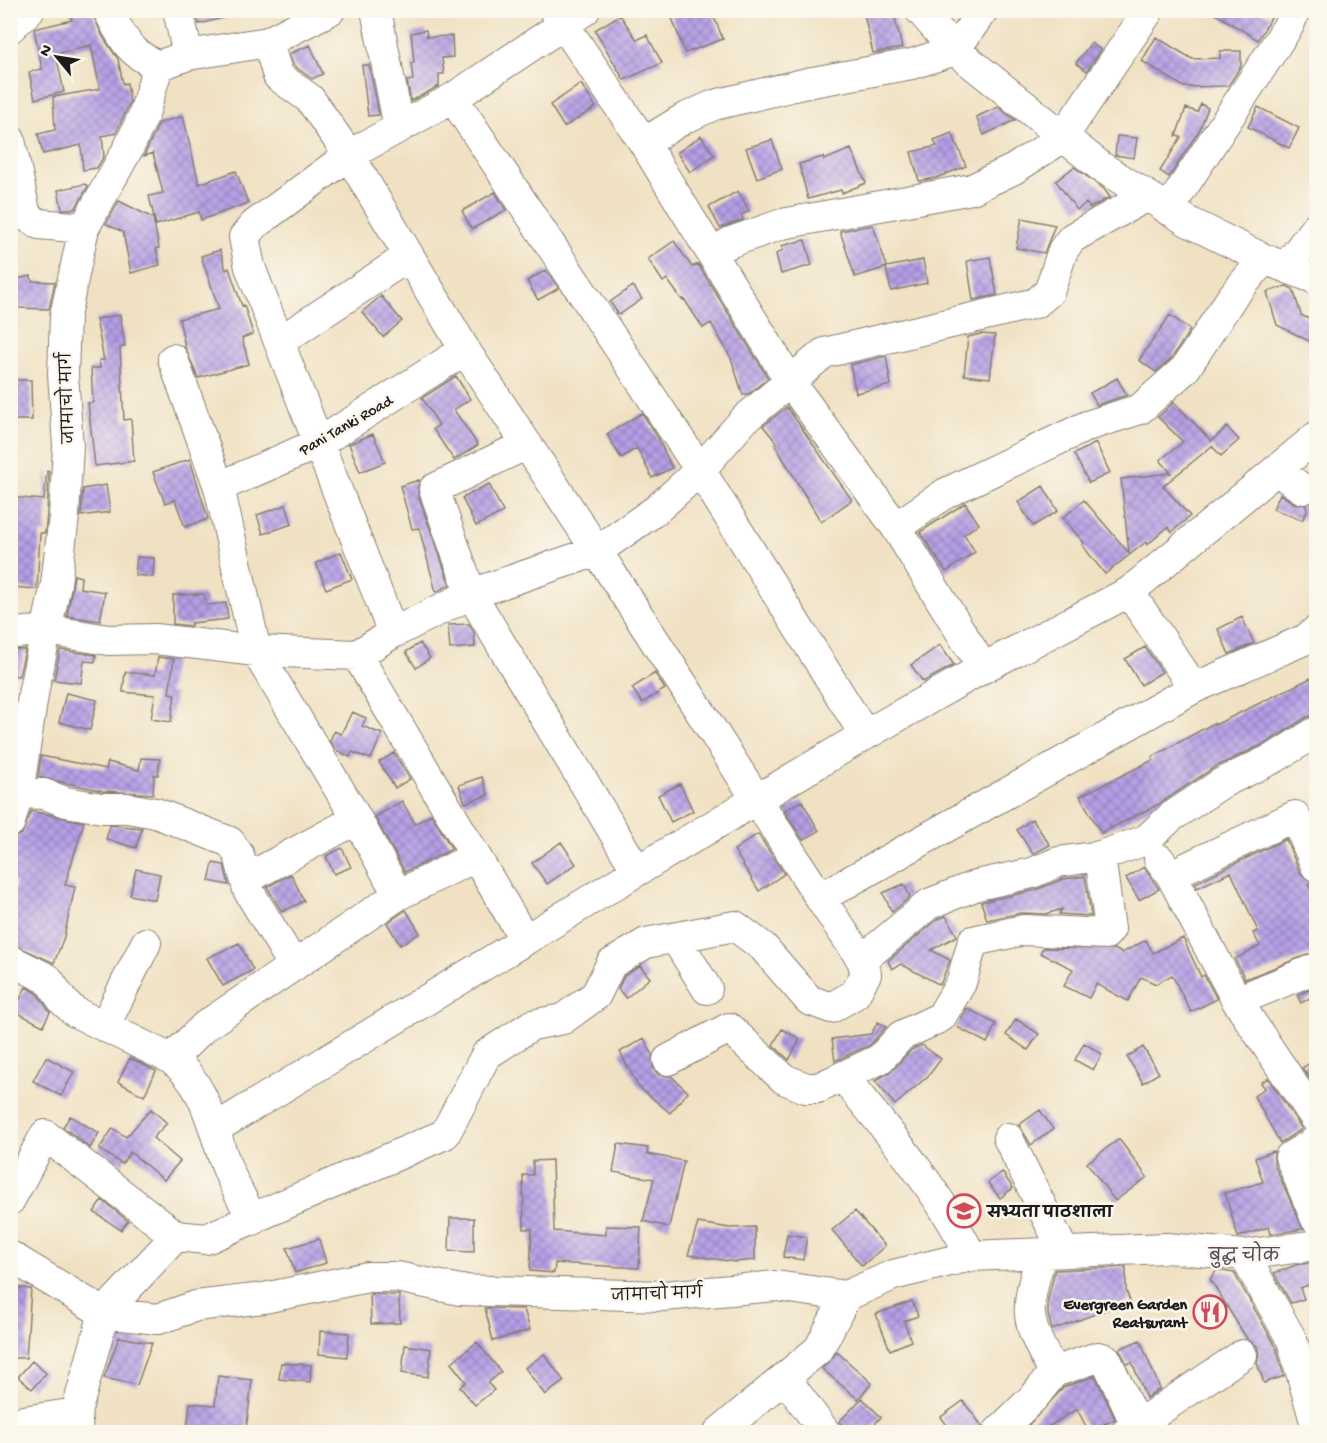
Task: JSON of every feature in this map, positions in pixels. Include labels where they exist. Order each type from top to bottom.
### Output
[{"type":"street","points":[[108,10],[128,47],[140,58],[158,66],[188,56],[268,42],[330,10]]},
{"type":"street","points":[[178,10],[188,56]]},
{"type":"street","points":[[376,10],[399,128]]},
{"type":"street","points":[[920,10],[956,50],[1062,138],[1158,203],[1276,263],[1317,279]]},
{"type":"street","points":[[644,143],[683,119],[714,105],[807,83],[912,64],[956,50],[983,10]]},
{"type":"street","points":[[712,252],[731,242],[782,224],[972,189],[1014,169],[1062,138],[1149,10]]},
{"type":"street","points":[[10,630],[16,633],[47,630],[108,639],[156,639],[256,651],[357,655],[393,633],[471,594],[597,551],[656,510],[700,470],[745,419],[791,383],[824,353],[833,349],[1036,303],[1049,292],[1063,250],[1071,238],[1158,203],[1288,25],[1295,10]]},
{"type":"street","points":[[10,28],[27,11]]},
{"type":"street","points":[[393,633],[250,267],[244,237],[254,225],[349,155],[453,98],[567,15],[791,383],[896,527],[982,668]]},
{"type":"street","points":[[10,1200],[45,1135],[176,1236],[206,1239],[444,1134],[486,1055],[532,1025],[563,1019],[596,995],[611,964],[646,943],[735,926],[763,947],[809,1000],[831,1008],[855,994],[866,974],[862,960],[757,802],[597,551],[465,350],[349,155],[310,99],[278,76],[268,42]]},
{"type":"street","name":"जामाचो मार्ग","points":[[10,822],[18,793],[34,689],[57,584],[68,446],[63,374],[65,316],[84,228],[130,145],[144,114],[158,66]]},
{"type":"street","points":[[453,98],[700,470],[865,735]]},
{"type":"street","points":[[10,140],[26,216],[39,224],[84,228]]},
{"type":"street","points":[[896,527],[946,493],[1087,426],[1140,409],[1185,369],[1232,297],[1317,227]]},
{"type":"street","points":[[279,342],[409,256]]},
{"type":"street","name":"Pani Tanki Road","points":[[219,487],[319,443],[465,350]]},
{"type":"street","points":[[173,359],[219,487],[256,651],[357,819],[399,895]]},
{"type":"street","points":[[216,1128],[865,735],[982,668],[1129,592],[1317,437]]},
{"type":"street","points":[[527,444],[434,489],[471,594],[637,871]]},
{"type":"street","points":[[1276,470],[1303,489]]},
{"type":"street","points":[[1129,592],[1194,688]]},
{"type":"street","points":[[820,897],[1194,688],[1306,639],[1317,631]]},
{"type":"street","points":[[357,655],[525,940]]},
{"type":"street","points":[[862,960],[930,904],[977,885],[1032,873],[1058,862],[1100,856],[1146,840],[1171,817],[1222,783],[1276,757],[1317,732]]},
{"type":"street","points":[[18,793],[44,794],[66,802],[102,808],[127,808],[156,813],[208,831],[230,842],[239,855],[248,890],[294,966]]},
{"type":"street","points":[[1171,875],[1306,814],[1316,865]]},
{"type":"street","points":[[246,879],[357,819]]},
{"type":"street","points":[[1146,840],[1171,875],[1237,1001],[1317,1119]]},
{"type":"street","points":[[668,1060],[729,1028],[767,1066],[795,1085],[818,1088],[843,1077],[880,1059],[901,1036],[941,1017],[961,983],[974,941],[1024,930],[1106,934],[1110,929],[1100,856]]},
{"type":"street","points":[[171,1059],[205,1026],[399,895],[475,857]]},
{"type":"street","points":[[676,939],[707,989]]},
{"type":"street","points":[[105,1025],[146,943]]},
{"type":"street","points":[[10,960],[48,979],[68,1007],[171,1059],[193,1079],[216,1128],[226,1166],[253,1220]]},
{"type":"street","points":[[1237,1001],[1317,968]]},
{"type":"street","points":[[843,1077],[875,1116],[956,1226],[970,1256]]},
{"type":"street","points":[[1008,1138],[1053,1253]]},
{"type":"street","points":[[1317,1141],[1290,1157],[1317,1218]]},
{"type":"street","points":[[10,1424],[77,1423],[104,1313],[176,1236]]},
{"type":"street","points":[[719,1432],[819,1349],[846,1296],[893,1275],[970,1256],[1167,1248],[1244,1255],[1317,1245]]},
{"type":"street","points":[[1053,1253],[1032,1285],[1029,1318],[1034,1336],[1054,1372]]},
{"type":"street","points":[[1244,1255],[1292,1340],[1317,1425]]},
{"type":"street","name":"जामाचो मार्ग","points":[[10,1256],[104,1313],[158,1319],[196,1306],[264,1298],[368,1277],[397,1277],[471,1290],[663,1296],[776,1286],[846,1296]]},
{"type":"street","points":[[998,1432],[1035,1396],[1054,1372],[1098,1357],[1106,1359],[1132,1430],[1242,1355]]},
{"type":"street","points":[[784,1378],[825,1432]]},
{"type":"building","points":[[91,10],[103,37],[118,59],[123,84],[127,83],[130,102],[116,133],[102,136],[104,156],[97,168],[83,170],[81,145],[43,154],[38,134],[55,130],[53,97],[100,89],[91,45],[56,54],[64,92],[35,99],[29,72],[42,69],[34,29],[72,20],[70,13]]},
{"type":"building","points":[[196,10],[227,10],[227,17],[199,24]]},
{"type":"building","points":[[669,10],[711,10],[723,39],[685,53]]},
{"type":"building","points":[[863,10],[893,10],[902,48],[873,53]]},
{"type":"building","points":[[1209,10],[1259,11],[1272,16],[1258,40]]},
{"type":"building","points":[[620,15],[637,40],[647,35],[662,63],[624,80],[595,30]]},
{"type":"building","points":[[426,30],[427,37],[452,36],[453,57],[442,58],[444,74],[439,74],[439,86],[411,101],[407,81],[413,80],[411,33]]},
{"type":"building","points":[[1156,37],[1192,59],[1220,58],[1220,51],[1241,51],[1241,66],[1228,86],[1184,87],[1142,61]]},
{"type":"building","points":[[1091,43],[1101,50],[1087,71],[1076,63]]},
{"type":"building","points":[[310,45],[323,74],[312,79],[293,65],[289,54]]},
{"type":"building","points":[[362,65],[369,65],[379,115],[368,116]]},
{"type":"building","points":[[581,84],[596,107],[564,127],[550,105]]},
{"type":"building","points":[[1201,104],[1208,108],[1200,129],[1169,177],[1160,171],[1181,137],[1176,136],[1186,108],[1197,112]]},
{"type":"building","points":[[998,107],[1015,120],[984,135],[976,117]]},
{"type":"building","points":[[1258,107],[1299,128],[1289,148],[1248,127]]},
{"type":"building","points":[[183,116],[199,184],[236,171],[248,203],[201,220],[199,212],[156,225],[149,196],[163,193],[153,153],[144,156],[159,123]]},
{"type":"building","points":[[952,133],[966,166],[936,178],[919,181],[911,152],[937,146],[934,140]]},
{"type":"building","points":[[701,136],[714,155],[690,172],[677,153]]},
{"type":"building","points":[[1117,136],[1137,138],[1134,158],[1115,155]]},
{"type":"building","points":[[772,140],[782,169],[757,178],[746,148]]},
{"type":"building","points":[[851,149],[866,183],[842,193],[841,190],[808,199],[799,164],[823,157],[824,160]]},
{"type":"building","points":[[1074,167],[1104,189],[1110,197],[1090,208],[1086,203],[1077,210],[1056,181]]},
{"type":"building","points":[[85,184],[88,186],[75,209],[62,209],[58,190]]},
{"type":"building","points":[[738,191],[749,211],[741,215],[743,220],[720,228],[709,207]]},
{"type":"building","points":[[495,192],[506,210],[472,229],[462,211]]},
{"type":"building","points":[[119,201],[153,218],[160,265],[131,273],[123,232],[106,224]]},
{"type":"building","points":[[1022,218],[1055,225],[1044,253],[1016,248]]},
{"type":"building","points":[[873,225],[887,267],[855,277],[840,231]]},
{"type":"building","points":[[805,240],[812,265],[781,274],[776,254],[783,250],[781,246]]},
{"type":"building","points":[[674,241],[692,267],[698,264],[768,378],[750,393],[743,395],[731,358],[711,323],[703,328],[684,299],[682,300],[667,279],[663,282],[648,259]]},
{"type":"building","points":[[220,250],[226,270],[229,268],[242,306],[244,305],[253,334],[242,338],[249,364],[198,378],[185,347],[179,319],[219,309],[201,256]]},
{"type":"building","points":[[990,257],[997,295],[973,300],[967,261]]},
{"type":"building","points":[[923,260],[927,283],[891,291],[886,267]]},
{"type":"building","points":[[546,270],[559,288],[538,300],[527,281]]},
{"type":"building","points":[[31,276],[32,281],[55,282],[49,309],[18,308],[12,280]]},
{"type":"building","points":[[633,286],[642,299],[619,315],[610,302]]},
{"type":"building","points":[[1286,286],[1293,289],[1301,315],[1317,323],[1317,332],[1311,342],[1277,325],[1267,292]]},
{"type":"building","points":[[381,296],[402,321],[383,337],[362,312]]},
{"type":"building","points":[[120,315],[125,346],[120,348],[124,420],[131,419],[134,461],[95,466],[88,403],[93,403],[91,368],[100,368],[99,360],[104,360],[96,319]]},
{"type":"building","points":[[1170,315],[1190,330],[1172,358],[1156,372],[1139,360]]},
{"type":"building","points":[[981,334],[995,335],[990,378],[964,375],[968,337]]},
{"type":"building","points":[[886,356],[891,385],[856,393],[850,365]]},
{"type":"building","points":[[456,376],[470,399],[454,410],[478,445],[454,460],[433,429],[439,425],[422,398]]},
{"type":"building","points":[[1117,378],[1127,395],[1097,405],[1090,393]]},
{"type":"building","points":[[10,380],[31,380],[32,420],[10,420]]},
{"type":"building","points":[[1174,402],[1211,441],[1227,427],[1239,440],[1221,456],[1212,446],[1163,486],[1190,516],[1172,532],[1168,527],[1147,545],[1146,542],[1105,574],[1082,545],[1084,543],[1063,518],[1084,500],[1129,553],[1121,479],[1171,473],[1160,460],[1183,442],[1158,417]]},
{"type":"building","points":[[787,407],[852,500],[821,522],[775,445],[777,443],[763,426]]},
{"type":"building","points":[[642,413],[657,436],[672,468],[652,478],[637,448],[621,458],[607,434]]},
{"type":"building","points":[[373,434],[385,462],[360,472],[349,444]]},
{"type":"building","points":[[1096,443],[1110,473],[1089,483],[1074,454]]},
{"type":"building","points":[[190,459],[208,519],[185,527],[175,500],[165,503],[153,472]]},
{"type":"building","points":[[47,471],[49,471],[47,514],[45,533],[40,533],[37,589],[10,587],[10,497],[44,500]]},
{"type":"building","points":[[419,480],[418,495],[450,585],[436,592],[419,528],[412,529],[400,486]]},
{"type":"building","points":[[489,484],[503,512],[476,526],[462,498]]},
{"type":"building","points":[[106,485],[110,512],[81,516],[83,489]]},
{"type":"building","points":[[1043,486],[1058,511],[1033,526],[1018,502]]},
{"type":"building","points":[[1280,494],[1294,503],[1306,505],[1307,512],[1302,520],[1273,509]]},
{"type":"building","points":[[965,503],[979,524],[964,534],[975,552],[946,572],[920,532]]},
{"type":"building","points":[[286,505],[292,524],[263,534],[257,515]]},
{"type":"building","points":[[341,552],[352,579],[326,589],[316,563]]},
{"type":"building","points":[[137,557],[154,558],[153,577],[135,575]]},
{"type":"building","points":[[74,575],[81,577],[80,588],[105,592],[100,621],[67,616]]},
{"type":"building","points":[[204,594],[207,605],[226,603],[228,619],[191,623],[191,626],[173,624],[173,595]]},
{"type":"building","points":[[1242,617],[1254,643],[1229,654],[1218,629]]},
{"type":"building","points":[[469,624],[474,633],[475,647],[450,649],[448,625]]},
{"type":"building","points":[[420,643],[430,658],[416,668],[406,652]]},
{"type":"building","points":[[940,645],[954,665],[923,682],[911,665]]},
{"type":"building","points":[[1145,647],[1162,672],[1141,685],[1125,659]]},
{"type":"building","points":[[10,649],[25,650],[19,676],[10,675]]},
{"type":"building","points":[[60,650],[96,655],[95,662],[84,661],[81,683],[54,680]]},
{"type":"building","points":[[158,657],[174,659],[169,693],[175,694],[171,722],[151,719],[155,695],[123,692],[125,672],[155,675]]},
{"type":"building","points":[[655,673],[665,689],[642,703],[632,688]]},
{"type":"building","points":[[1317,675],[1317,715],[1307,717],[1268,742],[1215,767],[1159,804],[1101,833],[1080,796],[1153,760],[1152,757],[1214,723],[1215,725]]},
{"type":"building","points":[[66,693],[97,700],[90,730],[59,722]]},
{"type":"building","points":[[352,712],[366,718],[362,726],[382,734],[371,759],[352,752],[350,757],[336,750],[330,741],[334,731],[341,734]]},
{"type":"building","points":[[394,753],[410,779],[395,788],[379,762]]},
{"type":"building","points":[[41,756],[106,769],[108,762],[139,770],[141,758],[160,759],[158,775],[154,775],[153,794],[103,791],[38,777]]},
{"type":"building","points":[[482,777],[488,795],[465,803],[459,785]]},
{"type":"building","points":[[680,784],[693,811],[671,822],[658,795]]},
{"type":"building","points":[[402,801],[415,824],[431,814],[452,849],[405,872],[375,817]]},
{"type":"building","points":[[802,801],[819,831],[803,840],[784,810]]},
{"type":"building","points":[[31,811],[84,822],[65,885],[75,887],[64,937],[54,963],[10,943],[10,904],[16,882],[10,881],[10,839],[22,834]]},
{"type":"building","points":[[1032,819],[1050,845],[1033,854],[1017,830]]},
{"type":"building","points":[[110,825],[142,828],[136,848],[106,839]]},
{"type":"building","points":[[758,834],[784,874],[759,891],[734,850]]},
{"type":"building","points":[[1286,839],[1300,873],[1312,882],[1308,884],[1317,902],[1317,951],[1245,979],[1235,959],[1260,946],[1253,933],[1258,931],[1231,872],[1197,888],[1195,883]]},
{"type":"building","points":[[561,842],[576,864],[547,884],[532,863]]},
{"type":"building","points":[[342,848],[351,867],[334,874],[326,856]]},
{"type":"building","points":[[213,863],[224,865],[229,885],[209,881]]},
{"type":"building","points":[[1144,867],[1159,889],[1139,900],[1126,878]]},
{"type":"building","points":[[136,869],[160,874],[155,900],[130,895]]},
{"type":"building","points":[[291,874],[304,901],[282,912],[267,887]]},
{"type":"building","points":[[1085,876],[1091,916],[1059,914],[1062,909],[1046,914],[1021,913],[987,920],[981,902],[1036,890],[1063,879]]},
{"type":"building","points":[[904,884],[910,897],[892,912],[883,893]]},
{"type":"building","points":[[406,910],[420,933],[400,945],[387,923]]},
{"type":"building","points":[[946,916],[957,936],[931,950],[950,960],[940,985],[901,964],[892,969],[888,961],[938,919]]},
{"type":"building","points":[[1183,938],[1201,977],[1204,975],[1217,999],[1191,1012],[1172,975],[1156,984],[1141,977],[1128,1001],[1096,984],[1089,998],[1064,986],[1073,969],[1040,953],[1043,948],[1114,949],[1122,953],[1146,940],[1153,953]]},
{"type":"building","points":[[239,943],[253,970],[223,986],[207,958]]},
{"type":"building","points":[[640,966],[650,978],[626,998],[618,989],[624,976]]},
{"type":"building","points":[[1317,986],[1317,994],[1301,1003],[1297,995]]},
{"type":"building","points":[[26,987],[36,992],[50,1012],[43,1026],[14,1011]]},
{"type":"building","points":[[967,1008],[996,1024],[987,1043],[957,1027]]},
{"type":"building","points":[[1016,1019],[1039,1034],[1028,1050],[1006,1035]]},
{"type":"building","points":[[878,1022],[886,1027],[870,1045],[835,1061],[832,1039],[871,1034]]},
{"type":"building","points":[[782,1029],[800,1039],[789,1060],[773,1045]]},
{"type":"building","points":[[644,1038],[652,1054],[653,1068],[659,1075],[671,1076],[688,1092],[670,1113],[638,1086],[620,1052]]},
{"type":"building","points":[[1084,1043],[1102,1054],[1093,1070],[1075,1060]]},
{"type":"building","points":[[922,1045],[941,1059],[929,1075],[895,1105],[875,1081],[892,1071],[911,1050]]},
{"type":"building","points":[[1143,1047],[1159,1073],[1143,1083],[1127,1057]]},
{"type":"building","points":[[46,1057],[74,1072],[61,1096],[33,1081]]},
{"type":"building","points":[[130,1058],[156,1071],[144,1096],[118,1082]]},
{"type":"building","points":[[1317,1059],[1317,1089],[1302,1068]]},
{"type":"building","points":[[1268,1078],[1302,1129],[1280,1143],[1254,1096],[1265,1088],[1261,1083]]},
{"type":"building","points":[[151,1109],[167,1123],[153,1138],[180,1161],[164,1180],[130,1152],[122,1164],[99,1149],[113,1128],[126,1137]]},
{"type":"building","points":[[1040,1110],[1053,1129],[1031,1145],[1019,1125]]},
{"type":"building","points":[[70,1116],[99,1133],[90,1148],[63,1127]]},
{"type":"building","points":[[1119,1139],[1147,1177],[1115,1201],[1087,1163]]},
{"type":"building","points":[[618,1144],[648,1148],[647,1154],[684,1161],[669,1227],[643,1221],[654,1179],[613,1172]]},
{"type":"building","points":[[1274,1151],[1274,1164],[1303,1229],[1271,1234],[1269,1227],[1238,1237],[1225,1193],[1263,1182],[1255,1158]]},
{"type":"building","points":[[552,1160],[554,1231],[606,1235],[606,1226],[641,1227],[639,1268],[555,1263],[554,1273],[530,1271],[532,1229],[524,1229],[523,1175],[533,1175],[533,1161]]},
{"type":"building","points":[[1002,1172],[1013,1188],[1000,1198],[988,1183]]},
{"type":"building","points":[[102,1200],[128,1221],[121,1230],[94,1212]]},
{"type":"building","points":[[855,1211],[885,1246],[862,1266],[832,1230]]},
{"type":"building","points":[[450,1218],[474,1218],[474,1252],[449,1251]]},
{"type":"building","points":[[698,1223],[730,1228],[755,1227],[755,1260],[735,1262],[688,1255]]},
{"type":"building","points":[[787,1234],[807,1237],[803,1260],[783,1257]]},
{"type":"building","points":[[319,1239],[326,1263],[295,1273],[287,1248]]},
{"type":"building","points":[[1317,1262],[1317,1282],[1300,1288],[1304,1299],[1291,1303],[1274,1273],[1296,1265]]},
{"type":"building","points":[[1126,1267],[1126,1290],[1130,1301],[1052,1330],[1048,1315],[1048,1299],[1055,1270]]},
{"type":"building","points":[[1217,1270],[1234,1273],[1276,1347],[1284,1376],[1264,1383],[1257,1363],[1259,1354],[1257,1346],[1247,1339],[1210,1279]]},
{"type":"building","points":[[10,1287],[31,1289],[26,1358],[10,1358]]},
{"type":"building","points":[[370,1294],[399,1295],[400,1323],[371,1324]]},
{"type":"building","points":[[912,1301],[918,1316],[904,1321],[911,1341],[890,1350],[876,1314]]},
{"type":"building","points":[[485,1308],[524,1309],[530,1330],[493,1341]]},
{"type":"building","points":[[320,1331],[349,1333],[347,1357],[319,1354]]},
{"type":"building","points":[[119,1337],[152,1343],[137,1385],[104,1378]]},
{"type":"building","points":[[1140,1340],[1160,1389],[1146,1398],[1132,1362],[1127,1364],[1119,1349]]},
{"type":"building","points":[[477,1342],[501,1372],[488,1383],[494,1390],[475,1405],[460,1387],[466,1382],[451,1363]]},
{"type":"building","points":[[405,1345],[431,1349],[428,1377],[402,1373]]},
{"type":"building","points":[[837,1352],[872,1383],[858,1399],[822,1369]]},
{"type":"building","points":[[544,1354],[564,1381],[545,1395],[525,1368]]},
{"type":"building","points":[[32,1361],[46,1373],[32,1389],[18,1377]]},
{"type":"building","points":[[281,1363],[311,1365],[310,1382],[279,1379]]},
{"type":"building","points":[[218,1376],[252,1380],[246,1432],[187,1432],[190,1403],[215,1405]]},
{"type":"building","points":[[1095,1376],[1115,1419],[1089,1432],[1077,1409],[1040,1432],[1022,1432],[1064,1387]]},
{"type":"building","points":[[862,1398],[881,1417],[869,1431],[864,1426],[858,1432],[849,1432],[839,1422]]},
{"type":"building","points":[[963,1401],[982,1426],[981,1432],[952,1432],[941,1417]]},
{"type":"place","name":"सभ्यता पाठशाला","points":[[964,1211]]},
{"type":"place","name":"Evergreen Garden Reatsurant","points":[[1210,1312]]},
{"type":"district","name":"बुद्ध चोक","points":[[1244,1255]]}]
